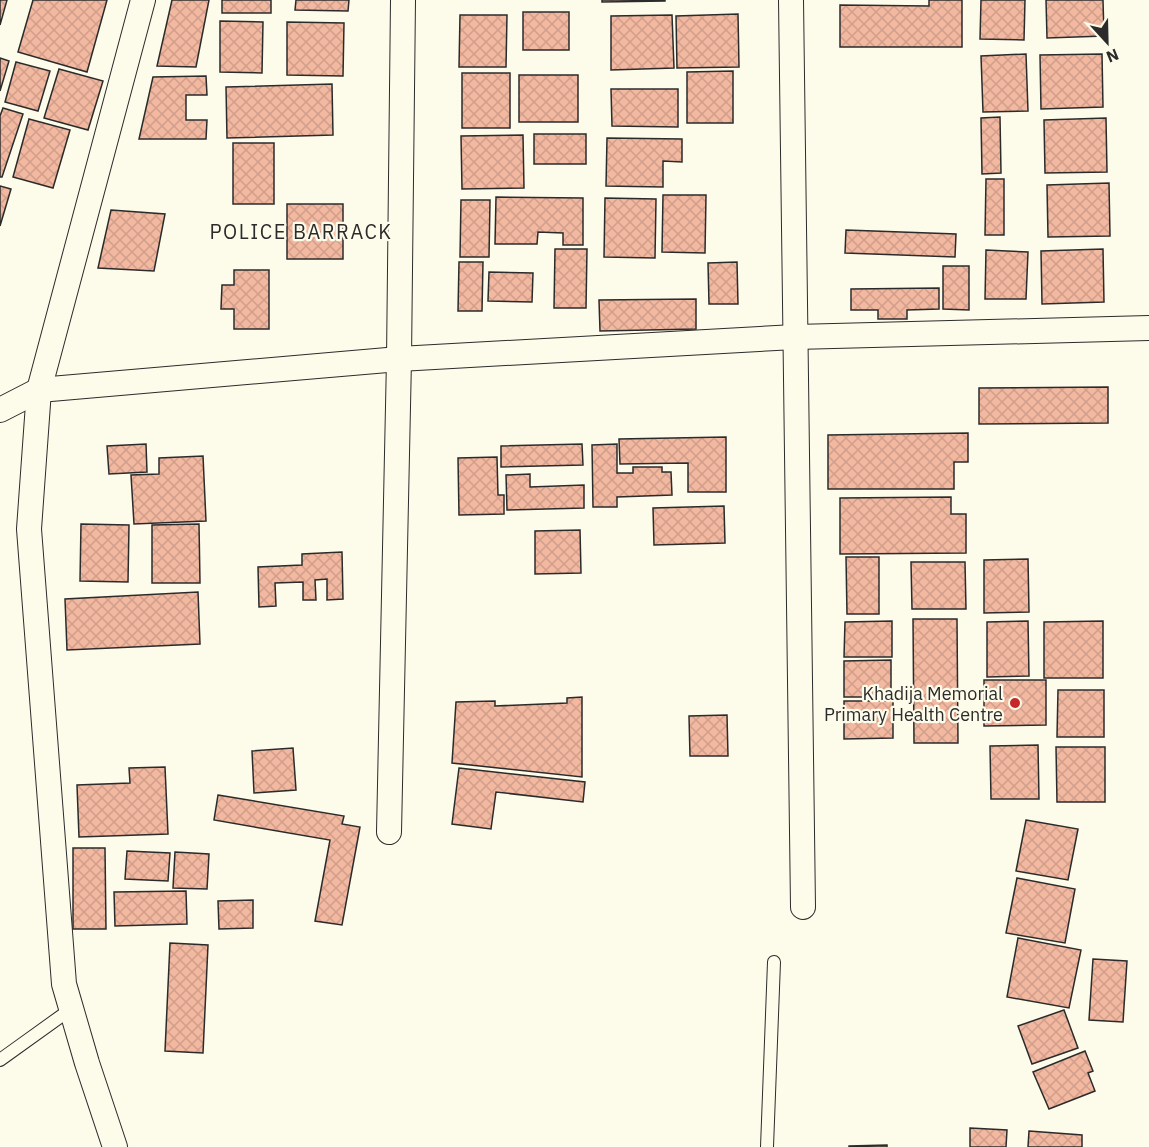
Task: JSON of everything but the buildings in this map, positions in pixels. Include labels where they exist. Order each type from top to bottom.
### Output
[{"type":"street","points":[[115,1147],[64,984],[29,529],[39,390],[144,0]]},
{"type":"street","points":[[390,832],[403,0]]},
{"type":"street","points":[[791,0],[803,907]]},
{"type":"street","points":[[0,410],[39,390],[399,359],[795,337],[1149,328]]},
{"type":"lane","points":[[767,1147],[774,962]]},
{"type":"lane","points":[[0,1060],[71,1009]]},
{"type":"place","name":"Khadija Memorial Primary Health Centre","points":[[1015,703]]},
{"type":"district","name":"POLICE BARRACK","points":[[301,231]]}]
